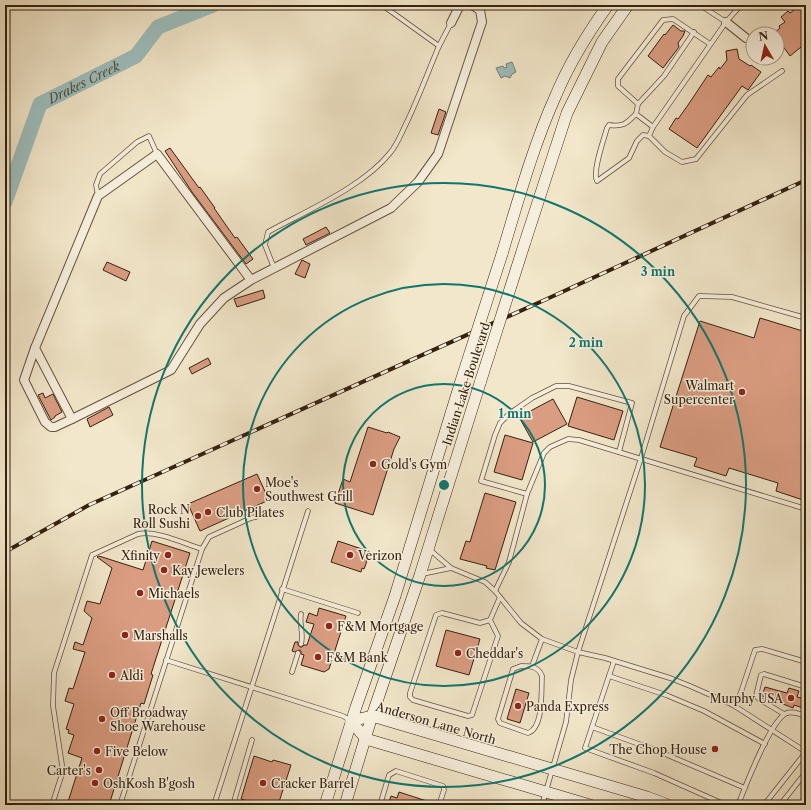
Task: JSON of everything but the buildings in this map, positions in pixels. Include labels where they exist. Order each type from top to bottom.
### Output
[{"type":"main road","name":"Indian Lake Boulevard","points":[[325,805],[351,721],[395,596],[534,151],[556,94],[580,48],[608,5]]},
{"type":"main road","name":"Indian Lake Boulevard","points":[[345,805],[372,716],[420,575],[427,548],[567,113],[602,42],[628,5]]},
{"type":"main road","name":"Anderson Lane North","points":[[351,721],[372,716],[647,797],[668,805]]},
{"type":"main road","points":[[351,721],[366,739],[590,805]]},
{"type":"street","points":[[451,23],[460,5]]},
{"type":"street","points":[[251,280],[157,154],[98,196],[35,348],[24,380],[45,422],[51,428],[55,427],[171,370],[200,324],[224,298],[251,280],[391,208],[418,182],[438,154],[482,22],[480,10],[472,5]]},
{"type":"street","points":[[726,22],[745,37]]},
{"type":"street","points":[[35,348],[72,419]]},
{"type":"lane","points":[[382,5],[439,46]]},
{"type":"lane","points":[[700,5],[726,22]]},
{"type":"lane","points":[[649,136],[652,127],[710,44],[726,22],[742,5]]},
{"type":"lane","points":[[638,104],[618,86],[618,79],[662,20],[673,19],[710,44]]},
{"type":"lane","points":[[274,269],[265,245],[268,232],[344,191],[366,176],[390,153],[416,105],[439,46],[451,23]]},
{"type":"lane","points":[[694,32],[664,76],[638,104],[636,114],[620,126],[609,125],[607,128],[596,170],[595,177],[597,181],[629,158],[637,142],[643,135],[649,136],[665,152],[682,162],[696,159],[747,95],[782,71]]},
{"type":"lane","points":[[636,114],[652,127]]},
{"type":"lane","points":[[98,196],[96,185],[100,174],[138,142],[149,136],[157,154]]},
{"type":"lane","points":[[542,805],[566,722],[571,680],[578,652],[641,458],[684,316],[699,296],[732,297],[806,318]]},
{"type":"lane","points":[[527,494],[481,481],[500,423],[509,414],[532,398],[556,386],[569,386],[632,403],[619,452]]},
{"type":"lane","points":[[495,591],[509,562],[527,494],[544,453],[550,447],[568,439],[579,440],[641,458],[806,509]]},
{"type":"lane","points":[[214,805],[308,510]]},
{"type":"lane","points":[[120,805],[202,549],[209,537],[256,517]]},
{"type":"lane","points":[[52,805],[61,777],[62,765],[53,706],[54,673],[92,555],[138,534],[146,532],[202,549]]},
{"type":"lane","points":[[427,548],[451,568],[485,582],[500,596],[522,623],[542,639],[578,652],[670,678],[733,705],[806,752],[764,805]]},
{"type":"lane","points":[[420,575],[451,568]]},
{"type":"lane","points":[[282,589],[358,613]]},
{"type":"lane","points":[[490,620],[480,623],[442,613],[436,615],[410,693],[410,697],[413,700],[468,716],[472,715],[498,636],[490,620],[500,596]]},
{"type":"lane","points":[[301,614],[301,644]]},
{"type":"lane","points":[[532,666],[542,639]]},
{"type":"lane","points":[[733,705],[740,695],[755,650],[762,649],[806,662]]},
{"type":"lane","points":[[292,672],[298,653]]},
{"type":"lane","points":[[166,660],[343,716],[351,721]]},
{"type":"lane","points":[[614,661],[585,748],[654,773],[726,805]]},
{"type":"lane","points":[[521,666],[532,666],[540,671],[542,676],[540,715],[536,728],[532,732],[528,733],[500,724],[498,719],[513,669],[521,666]]},
{"type":"lane","points":[[784,714],[756,696],[761,675],[764,674],[806,687]]},
{"type":"lane","points":[[609,676],[666,694],[704,711],[765,744]]},
{"type":"lane","points":[[738,805],[771,730],[784,714],[791,712],[806,716]]},
{"type":"lane","points":[[592,727],[658,751],[745,788]]},
{"type":"lane","points":[[233,805],[252,740]]},
{"type":"lane","points":[[380,805],[389,775],[396,771],[443,786],[444,790],[439,805]]},
{"type":"lane","points":[[780,805],[806,772]]},
{"type":"lane","points":[[466,805],[475,805]]},
{"type":"water","points":[[512,62],[516,72],[512,74],[510,78],[505,76],[501,78],[496,68],[503,66],[504,68],[507,67],[506,64]]},
{"type":"waterway","name":"Drakes Creek","points":[[5,202],[40,104],[136,56],[158,27],[213,5]]},
{"type":"railway","points":[[5,552],[89,505],[549,298],[806,180]]},
{"type":"place","name":"Walmart Supercenter","points":[[742,392]]},
{"type":"place","name":"Gold's Gym","points":[[373,464]]},
{"type":"place","name":"Moe's Southwest Grill","points":[[257,489]]},
{"type":"place","name":"Club Pilates","points":[[208,512]]},
{"type":"place","name":"Rock N Roll Sushi","points":[[198,516]]},
{"type":"place","name":"Xfinity","points":[[168,555]]},
{"type":"place","name":"Verizon","points":[[350,555]]},
{"type":"place","name":"Kay Jewelers","points":[[164,570]]},
{"type":"place","name":"Michaels","points":[[140,593]]},
{"type":"place","name":"F&M Mortgage","points":[[329,626]]},
{"type":"place","name":"Marshalls","points":[[125,635]]},
{"type":"place","name":"Cheddar's","points":[[458,653]]},
{"type":"place","name":"F&M Bank","points":[[318,657]]},
{"type":"place","name":"Aldi","points":[[112,675]]},
{"type":"place","name":"Murphy USA","points":[[791,698]]},
{"type":"place","name":"Panda Express","points":[[518,706]]},
{"type":"place","name":"Off Broadway Shoe Warehouse","points":[[102,719]]},
{"type":"place","name":"The Chop House","points":[[715,749]]},
{"type":"place","name":"Five Below","points":[[97,751]]},
{"type":"place","name":"Carter's","points":[[99,770]]},
{"type":"place","name":"OshKosh B'gosh","points":[[95,783]]},
{"type":"place","name":"Cracker Barrel","points":[[263,783]]}]
